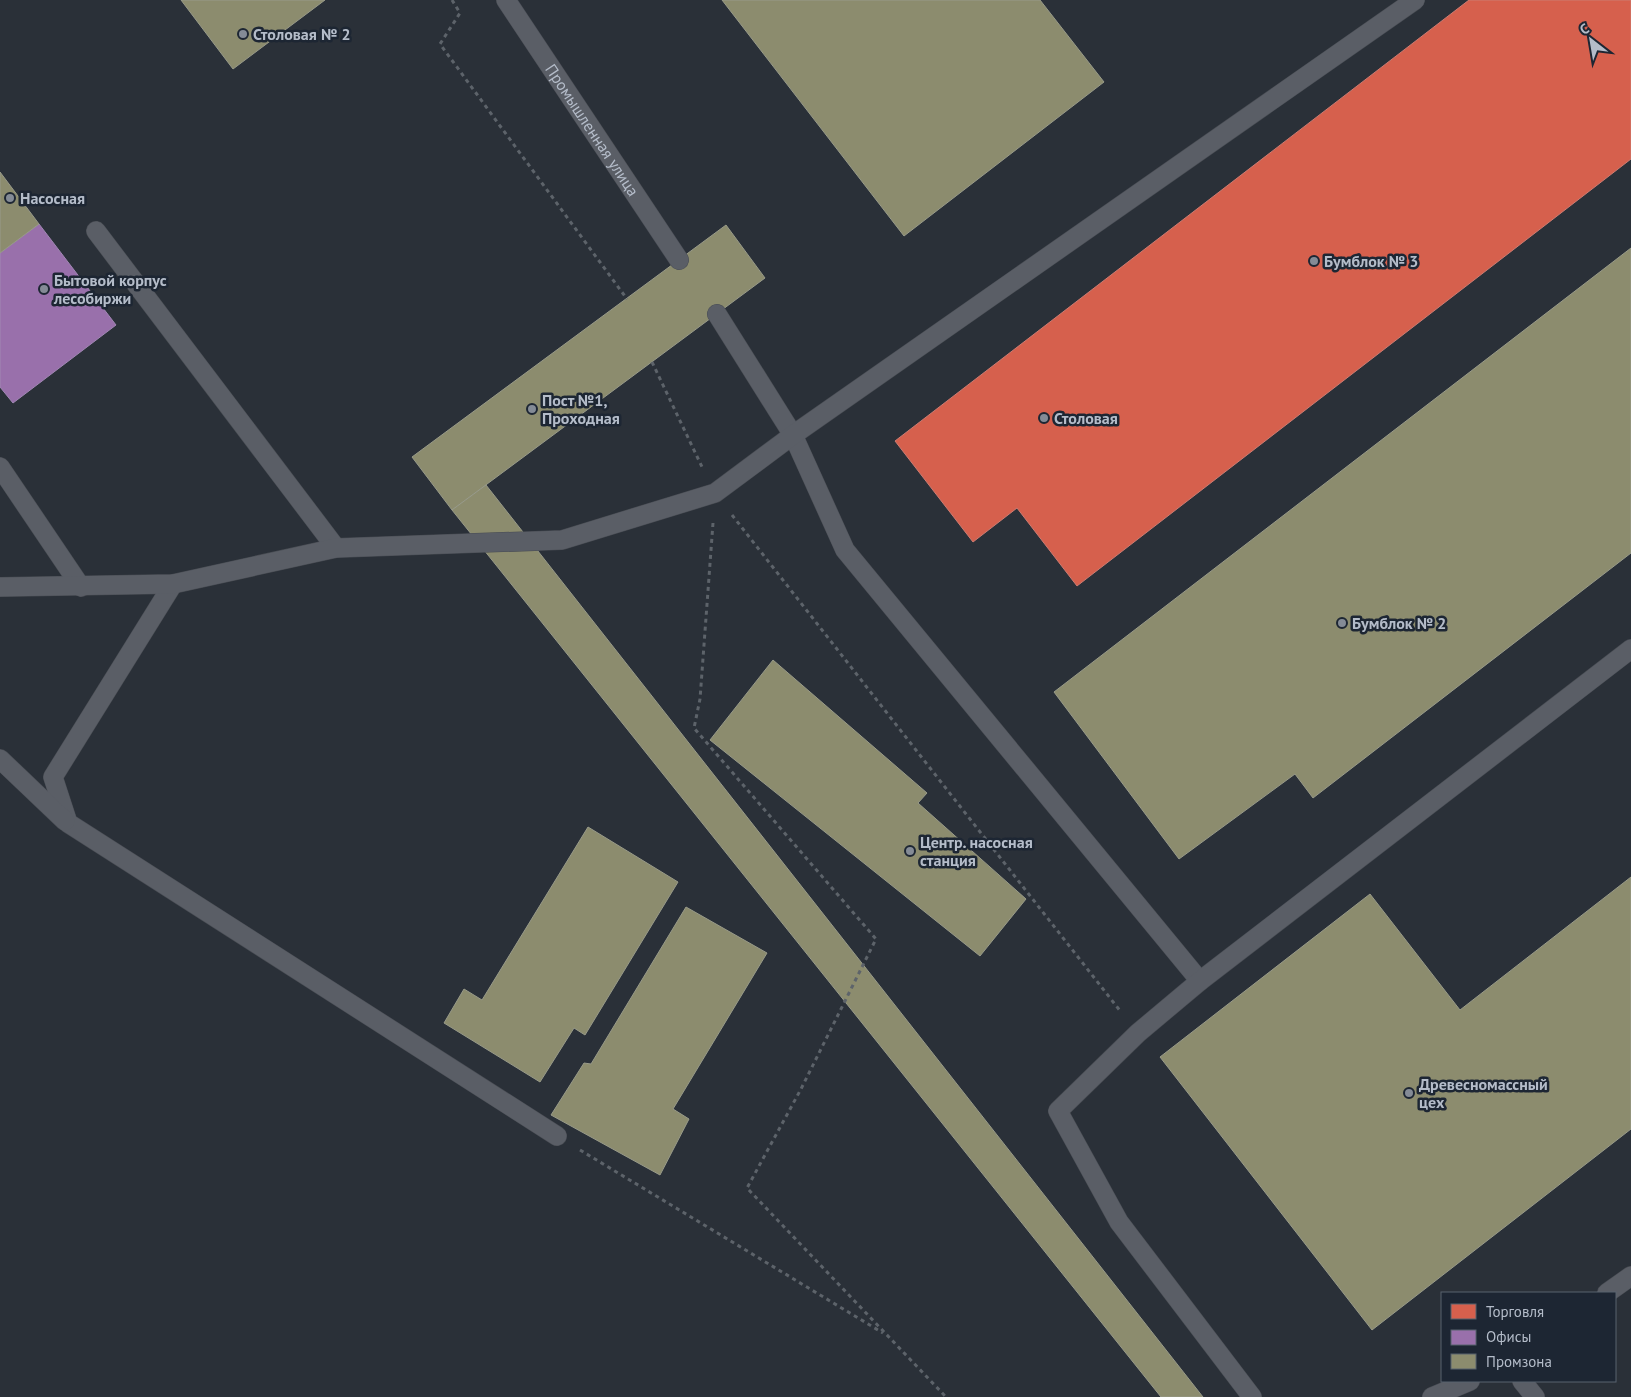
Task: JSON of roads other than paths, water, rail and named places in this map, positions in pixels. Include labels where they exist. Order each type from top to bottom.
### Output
[{"type":"lane","name":"Промышленная улица","points":[[506,0],[679,260]]},
{"type":"lane","points":[[0,587],[173,584],[336,548],[562,540],[715,493],[793,436],[1415,0]]},
{"type":"lane","points":[[96,230],[336,548]]},
{"type":"lane","points":[[717,314],[793,436],[845,550],[1200,981]]},
{"type":"lane","points":[[0,467],[81,587]]},
{"type":"lane","points":[[68,823],[53,777],[173,584]]},
{"type":"lane","points":[[1252,1397],[1119,1222],[1058,1111],[1138,1033],[1200,981],[1631,649]]},
{"type":"lane","points":[[0,759],[68,823],[557,1136]]},
{"type":"lane","points":[[1608,1292],[1631,1276]]},
{"type":"lane","points":[[1432,1397],[1468,1382]]},
{"type":"lane","points":[[1523,1382],[1535,1397]]},
{"type":"place","name":"Столовая № 2","points":[[243,34]]},
{"type":"place","name":"Насосная","points":[[10,198]]},
{"type":"place","name":"Бумблок № 3","points":[[1314,261]]},
{"type":"place","name":"Бытовой корпус лесобиржи","points":[[44,289]]},
{"type":"place","name":"Пост №1, Проходная","points":[[532,409]]},
{"type":"place","name":"Столовая","points":[[1044,418]]},
{"type":"place","name":"Бумблок № 2","points":[[1342,623]]},
{"type":"place","name":"Центр. насосная станция","points":[[910,851]]},
{"type":"place","name":"Древесномассный цех","points":[[1409,1093]]}]
